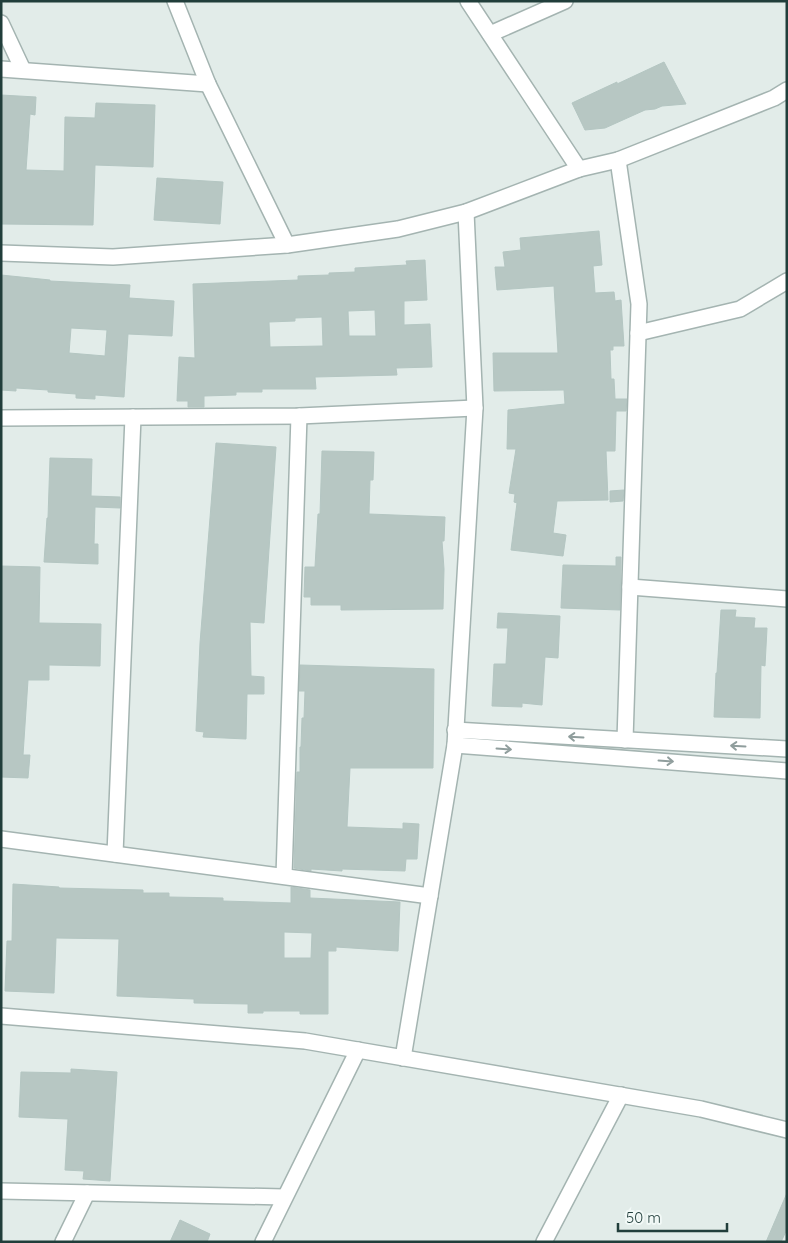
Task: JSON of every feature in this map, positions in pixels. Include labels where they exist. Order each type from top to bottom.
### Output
[{"type":"street","points":[[175,1],[208,84],[286,245]]},
{"type":"street","points":[[468,1],[579,169]]},
{"type":"street","points":[[490,34],[565,1]]},
{"type":"street","points":[[1,23],[23,70]]},
{"type":"street","points":[[1,69],[208,84]]},
{"type":"street","points":[[1,253],[113,257],[286,245],[398,229],[466,212],[579,169],[618,160],[774,98],[787,90]]},
{"type":"street","points":[[618,160],[639,304],[625,740]]},
{"type":"street","points":[[403,1058],[455,737],[475,408],[466,212]]},
{"type":"street","points":[[638,333],[740,309],[787,281]]},
{"type":"street","points":[[1,418],[299,416],[475,408]]},
{"type":"street","points":[[284,876],[299,416]]},
{"type":"street","points":[[115,854],[133,417]]},
{"type":"street","points":[[630,587],[787,599]]},
{"type":"street","points":[[455,737],[625,740],[787,749]]},
{"type":"street","points":[[455,737],[787,771]]},
{"type":"street","points":[[1,839],[430,896]]},
{"type":"street","points":[[1,1016],[305,1041],[702,1109],[787,1130]]},
{"type":"street","points":[[263,1242],[358,1050]]},
{"type":"street","points":[[549,1241],[620,1095]]},
{"type":"street","points":[[1,1191],[284,1197]]},
{"type":"street","points":[[63,1242],[87,1193]]},
{"type":"building","points":[[664,62],[686,104],[645,110],[605,128],[585,130],[572,103]]},
{"type":"building","points":[[1,95],[36,97],[35,115],[30,114],[26,170],[64,171],[65,117],[95,118],[96,103],[155,105],[153,167],[95,165],[93,225],[1,224]]},
{"type":"building","points":[[157,178],[223,182],[220,224],[154,220]]},
{"type":"building","points":[[599,231],[602,265],[593,266],[595,293],[614,292],[615,301],[621,300],[624,346],[613,346],[613,350],[610,350],[611,379],[614,379],[615,399],[627,399],[626,411],[616,411],[615,451],[606,451],[608,500],[557,501],[553,533],[566,535],[563,556],[511,550],[517,503],[514,502],[515,494],[509,493],[516,449],[507,449],[508,410],[565,404],[564,390],[494,391],[493,353],[558,353],[554,286],[497,290],[495,267],[505,267],[503,252],[521,250],[520,238]]},
{"type":"building","points":[[425,260],[427,300],[404,301],[404,325],[430,324],[432,367],[396,368],[397,375],[315,377],[316,389],[262,389],[262,392],[236,392],[236,395],[204,396],[204,407],[188,407],[188,401],[177,401],[179,357],[195,358],[193,284],[298,280],[298,276],[355,272],[355,268],[407,265],[406,261]],"holes":[[[375,310],[376,336],[349,336],[348,311]],[[322,317],[323,346],[270,347],[269,322],[295,321],[295,318]]]},
{"type":"building","points":[[1,275],[50,281],[130,285],[129,298],[174,301],[172,336],[128,334],[124,397],[95,395],[95,399],[76,398],[76,394],[48,392],[48,390],[16,388],[16,391],[1,390]],"holes":[[[71,328],[107,330],[105,356],[69,353]]]},
{"type":"building","points":[[216,443],[276,447],[264,623],[250,622],[251,676],[264,677],[264,694],[247,694],[246,739],[203,737],[204,732],[196,731],[200,643]]},
{"type":"building","points":[[322,451],[374,452],[373,480],[370,480],[369,514],[445,517],[444,541],[442,541],[444,569],[443,609],[341,610],[341,605],[311,605],[311,597],[304,597],[305,567],[315,567],[318,514],[320,514]]},
{"type":"building","points":[[50,458],[92,459],[91,496],[120,497],[120,508],[95,507],[94,544],[98,544],[98,564],[44,562]]},
{"type":"building","points":[[624,490],[623,501],[610,502],[610,491]]},
{"type":"building","points":[[616,557],[621,557],[620,610],[561,608],[563,565],[616,566]]},
{"type":"building","points":[[1,566],[40,567],[39,623],[101,624],[100,666],[49,665],[49,680],[28,680],[23,755],[30,755],[28,778],[1,777]]},
{"type":"building","points":[[721,610],[736,610],[735,617],[755,618],[754,628],[767,628],[765,666],[761,665],[760,718],[714,717]]},
{"type":"building","points":[[498,613],[560,616],[558,658],[545,657],[542,705],[522,703],[522,707],[492,706],[494,664],[506,664],[508,628],[497,628]]},
{"type":"building","points":[[300,665],[434,669],[433,768],[350,768],[347,827],[403,829],[403,823],[419,824],[417,859],[406,859],[405,871],[311,869],[311,871],[294,868],[297,772],[300,772],[300,747],[305,691],[299,691]]},
{"type":"building","points":[[13,884],[59,888],[143,890],[143,893],[169,893],[169,897],[223,898],[223,901],[291,903],[291,887],[310,890],[310,898],[400,902],[398,951],[336,947],[336,951],[328,951],[328,1014],[300,1014],[300,1011],[248,1013],[248,1004],[194,1003],[194,999],[117,996],[119,939],[56,938],[54,993],[5,991],[7,941],[12,941]],"holes":[[[284,932],[312,933],[311,958],[284,958]]]},
{"type":"building","points":[[71,1069],[117,1072],[110,1181],[83,1179],[84,1171],[65,1170],[68,1119],[19,1117],[21,1072],[71,1073]]},
{"type":"building","points":[[787,1193],[787,1229],[781,1242],[766,1242]]},
{"type":"building","points":[[180,1220],[210,1234],[207,1242],[170,1242]]}]
